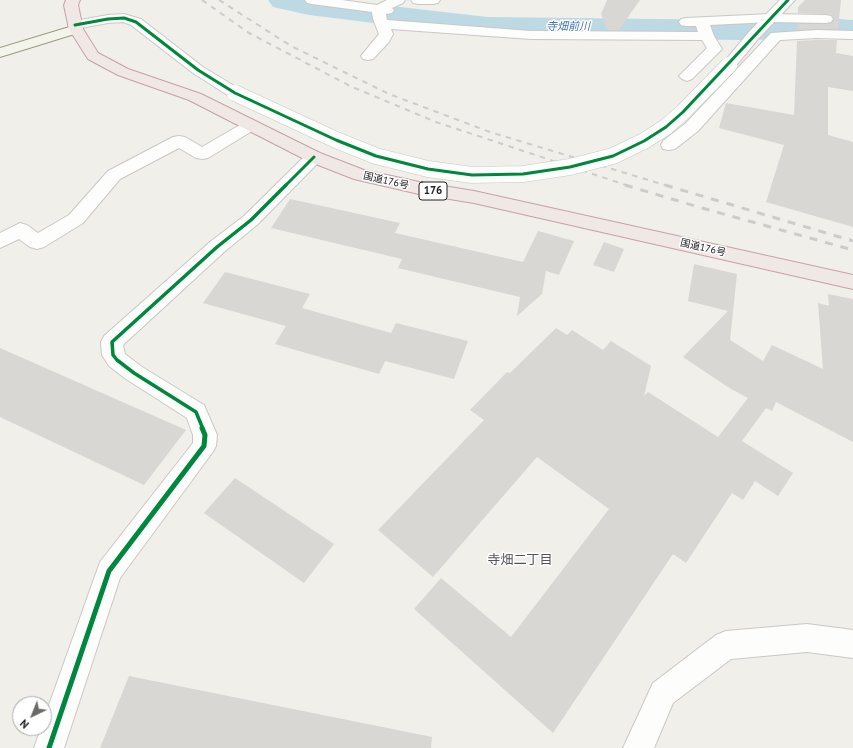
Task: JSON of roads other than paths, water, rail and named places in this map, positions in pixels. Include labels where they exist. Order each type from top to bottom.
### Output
[{"type":"highway","name":"国道176号","points":[[73,0],[71,5],[75,27],[93,56],[123,72],[195,97],[314,157],[360,175],[411,187],[474,197],[853,282]]},
{"type":"main road","points":[[0,53],[75,27]]},
{"type":"street","points":[[312,0],[381,14],[531,35],[707,36]]},
{"type":"street","points":[[381,14],[398,0]]},
{"type":"street","points":[[418,0],[433,0]]},
{"type":"street","points":[[75,27],[108,19],[124,18],[136,22],[198,70],[235,93],[336,140],[376,156],[428,169],[472,175],[523,174],[570,168],[613,156],[644,142],[666,127],[683,112],[729,65],[753,36],[788,0]]},
{"type":"street","points":[[368,56],[384,40],[386,34],[381,14]]},
{"type":"street","points":[[686,22],[838,20]]},
{"type":"street","points":[[687,76],[716,49],[707,36],[702,21]]},
{"type":"street","points":[[669,144],[692,127],[776,36],[788,34],[853,35]]},
{"type":"street","points":[[0,241],[20,230],[37,242],[76,219],[114,175],[179,141],[202,154],[251,125]]},
{"type":"street","points":[[49,748],[109,571],[204,446],[206,435],[196,412],[134,373],[117,360],[113,355],[112,342],[217,247],[251,220],[314,157]]},
{"type":"street","points":[[638,748],[663,693],[726,645],[807,638],[853,644]]},
{"type":"waterway","name":"寺畑前川","points":[[284,0],[309,6],[487,27],[742,30],[824,28],[853,30]]},
{"type":"railway","points":[[202,0],[249,33],[350,86],[436,122],[629,186]]},
{"type":"railway","points":[[219,0],[291,46],[389,94],[490,132],[668,186]]},
{"type":"railway","points":[[625,185],[853,250]]},
{"type":"railway","points":[[665,185],[853,241]]},
{"type":"district","name":"寺畑二丁目","points":[[520,560]]}]
